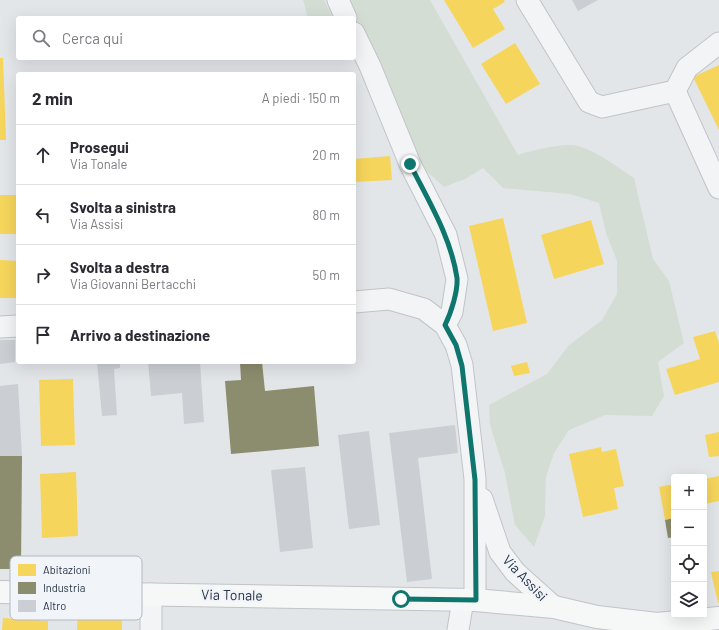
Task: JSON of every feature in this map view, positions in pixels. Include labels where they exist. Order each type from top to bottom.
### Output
[{"type":"street","points":[[338,0],[345,16]]},
{"type":"street","points":[[527,0],[589,102],[602,107],[675,91]]},
{"type":"street","points":[[356,37],[370,66],[410,164],[446,235],[457,279],[452,312],[445,325]]},
{"type":"street","points":[[675,91],[687,68],[719,43]]},
{"type":"street","points":[[675,91],[719,188]]},
{"type":"street","name":"Via Assisi","points":[[356,302],[389,299],[424,308],[445,325],[456,345],[462,366],[475,480],[469,600],[458,630]]},
{"type":"street","points":[[0,327],[16,326]]},
{"type":"street","name":"Via Assisi","points":[[475,480],[500,552],[515,572],[554,607]]},
{"type":"street","name":"Via Tonale","points":[[0,592],[10,592]]},
{"type":"street","name":"Via Tonale","points":[[142,594],[469,600],[554,607],[597,617],[657,624],[719,618]]},
{"type":"street","points":[[151,594],[151,630]]},
{"type":"shaded area","points":[[303,0],[324,0],[332,16],[307,16]]},
{"type":"shaded area","points":[[345,0],[430,0],[518,155],[539,149],[573,145],[600,156],[634,178],[653,259],[669,281],[684,343],[658,362],[664,396],[652,416],[605,415],[569,430],[554,453],[546,477],[545,516],[534,547],[515,525],[505,473],[490,425],[489,405],[547,374],[568,346],[602,320],[617,294],[617,261],[606,233],[599,203],[570,194],[503,188],[483,168],[465,179],[444,187],[422,167],[356,24],[356,16],[352,16]]},
{"type":"building: Abitazioni","points":[[444,0],[504,0],[505,2],[493,9],[505,29],[473,48]]},
{"type":"building: Abitazioni","points":[[515,43],[540,84],[506,104],[481,64]]},
{"type":"building: Abitazioni","points":[[0,58],[3,58],[6,140],[0,140]]},
{"type":"building: Abitazioni","points":[[719,65],[719,130],[693,77]]},
{"type":"building: Abitazioni","points":[[390,156],[392,180],[356,182],[356,159]]},
{"type":"building: Abitazioni","points":[[0,195],[16,195],[16,234],[0,234]]},
{"type":"building: Abitazioni","points":[[503,218],[527,323],[493,331],[469,226]]},
{"type":"building: Abitazioni","points":[[591,220],[604,264],[554,279],[541,235]]},
{"type":"building: Abitazioni","points":[[0,260],[16,261],[16,298],[0,298]]},
{"type":"building: Abitazioni","points":[[715,331],[719,343],[719,382],[675,395],[666,369],[700,359],[693,337]]},
{"type":"building: Abitazioni","points":[[527,362],[530,373],[514,376],[511,366]]},
{"type":"building: Abitazioni","points":[[73,379],[75,445],[41,446],[39,380]]},
{"type":"building: Abitazioni","points":[[719,432],[719,456],[709,457],[705,435]]},
{"type":"building: Abitazioni","points":[[601,447],[602,452],[616,449],[624,486],[614,488],[618,509],[583,517],[569,454]]},
{"type":"building: Abitazioni","points":[[76,472],[78,536],[42,538],[40,474]]},
{"type":"building: Abitazioni","points":[[719,476],[719,501],[707,503],[707,478]]},
{"type":"building: Abitazioni","points":[[671,485],[671,519],[665,520],[659,487]]},
{"type":"building: Abitazioni","points":[[719,571],[719,603],[718,603],[711,572]]},
{"type":"building: Abitazioni","points":[[3,618],[10,618],[10,620],[48,621],[48,630],[2,630]]},
{"type":"building: Abitazioni","points":[[78,620],[122,620],[122,630],[77,630]]},
{"type":"building: Industria","points":[[240,364],[262,364],[265,391],[314,386],[319,446],[231,454],[225,381],[241,380]]},
{"type":"building: Industria","points":[[0,456],[22,456],[21,556],[10,556],[10,569],[0,569]]},
{"type":"building: Industria","points":[[671,519],[671,538],[668,538],[665,520]]},
{"type":"building: Altro","points":[[572,0],[598,0],[578,11]]},
{"type":"building: Altro","points":[[0,340],[15,340],[15,362],[0,364]]},
{"type":"building: Altro","points":[[97,364],[120,364],[120,368],[114,369],[117,415],[102,416]]},
{"type":"building: Altro","points":[[148,364],[200,364],[204,422],[184,424],[182,393],[151,396]]},
{"type":"building: Altro","points":[[18,384],[22,456],[0,456],[0,386]]},
{"type":"building: Altro","points":[[455,425],[458,453],[418,458],[432,579],[407,582],[389,433]]},
{"type":"building: Altro","points":[[369,431],[380,525],[349,529],[338,435]]},
{"type":"building: Altro","points":[[305,467],[313,548],[280,552],[271,470]]},
{"type":"route","points":[[401,599],[476,600],[475,480],[462,366],[456,345],[445,325],[452,312],[457,279],[446,235],[410,164]]}]
